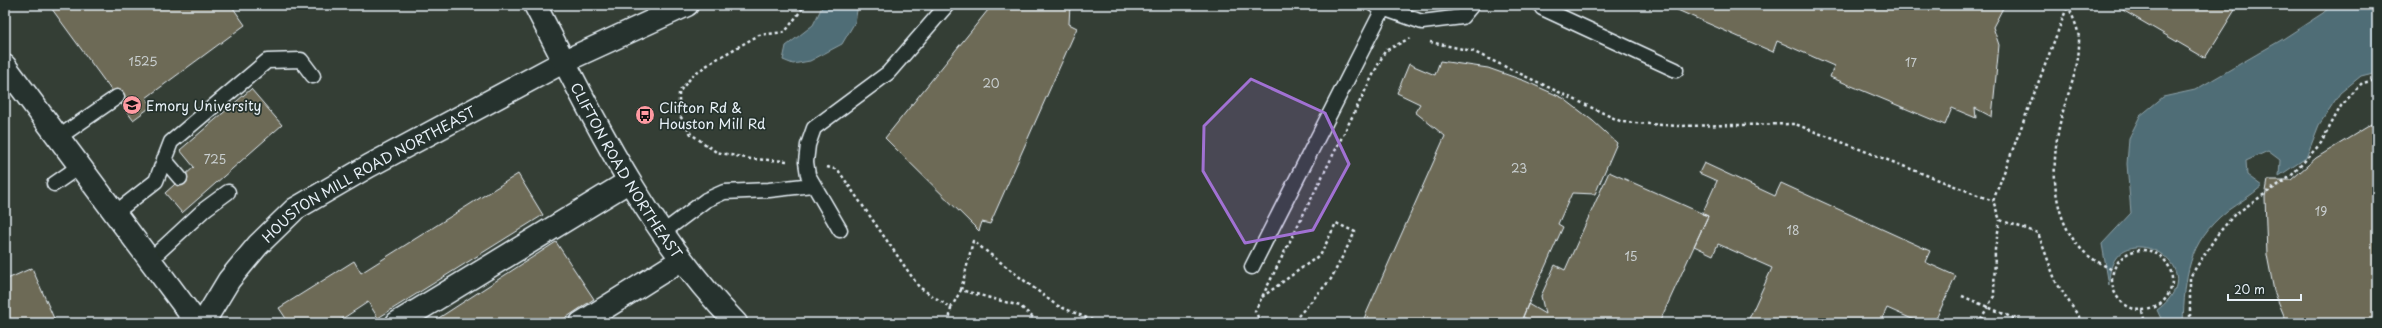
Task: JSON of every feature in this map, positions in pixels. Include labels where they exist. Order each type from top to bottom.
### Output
[{"type":"street","name":"CLIFTON ROAD NORTHEAST","points":[[535,5],[628,182],[681,260],[736,323]]},
{"type":"street","name":"HOUSTON MILL ROAD NORTHEAST","points":[[203,323],[234,275],[258,245],[295,209],[375,162],[565,61],[687,5]]},
{"type":"street","points":[[5,66],[197,323]]},
{"type":"street","points":[[397,323],[628,182]]},
{"type":"street","points":[[581,323],[681,260]]},
{"type":"lane","points":[[840,230],[812,185],[806,162],[808,145],[814,128],[888,73],[947,5]]},
{"type":"lane","points":[[1252,267],[1378,7],[1422,22],[1462,17],[1472,5]]},
{"type":"lane","points":[[1543,5],[1542,8],[1676,70]]},
{"type":"lane","points":[[115,212],[156,181],[171,142],[267,61],[301,60],[313,76]]},
{"type":"lane","points":[[59,137],[117,97]]},
{"type":"lane","points":[[164,159],[180,178]]},
{"type":"lane","points":[[54,184],[80,166]]},
{"type":"lane","points":[[662,234],[706,200],[724,192],[762,191],[812,185]]},
{"type":"lane","points":[[150,260],[202,205],[228,192]]},
{"type":"path","points":[[1976,323],[1994,296],[1995,249],[2000,220],[1993,201],[2068,5]]},
{"type":"path","points":[[2068,5],[2079,40],[2075,79],[2060,123],[2055,170],[2059,210],[2071,235],[2089,256],[2114,271]]},
{"type":"path","points":[[1387,50],[1410,38],[1418,40]]},
{"type":"path","points":[[1426,41],[1472,50],[1622,122],[1677,126],[1795,124],[1993,201]]},
{"type":"path","points":[[2190,323],[2190,277],[2217,235],[2243,208],[2291,176],[2321,143],[2340,106],[2362,83],[2377,80]]},
{"type":"path","points":[[2000,220],[2038,233],[2056,282],[2083,323]]},
{"type":"path","points":[[1261,298],[1321,254],[1336,223],[1354,232],[1331,279],[1292,323]]},
{"type":"path","points":[[961,290],[973,241],[1056,305],[1099,323]]},
{"type":"path","points":[[2135,250],[2148,250],[2158,254],[2167,262],[2173,281],[2170,293],[2164,302],[2156,308],[2142,311],[2132,309],[2122,303],[2115,295],[2112,285],[2114,271],[2121,258],[2135,250]]},
{"type":"path","points":[[1962,296],[2025,323]]},
{"type":"path","points":[[949,323],[951,308]]},
{"type":"path","points":[[2142,311],[2145,323]]},
{"type":"highlighted area","points":[[1251,79],[1325,113],[1349,164],[1313,230],[1245,243],[1203,171],[1204,126]]},
{"type":"water","points":[[823,5],[858,5],[855,22],[842,44],[810,61],[793,64],[783,60],[786,46],[813,25]]},
{"type":"water","points":[[2332,5],[2377,5],[2377,72],[2361,76],[2340,93],[2319,125],[2306,158],[2279,176],[2280,160],[2268,151],[2246,161],[2247,175],[2262,186],[2227,211],[2214,223],[2204,236],[2196,248],[2187,276],[2183,323],[2163,323],[2157,310],[2173,293],[2176,276],[2170,262],[2157,251],[2141,247],[2125,250],[2113,262],[2109,285],[2102,244],[2131,213],[2127,164],[2129,138],[2140,116],[2163,97],[2195,90],[2283,39],[2323,13]]},
{"type":"building","points":[[49,5],[231,5],[245,25],[146,98],[152,106],[133,120]]},
{"type":"building","points":[[992,5],[1070,5],[1069,24],[1077,28],[990,224],[982,222],[979,231],[885,138]]},
{"type":"building","points":[[1666,5],[2002,5],[2004,6],[1993,27],[1999,45],[1992,117],[1975,108],[1976,118],[1952,108],[1945,125],[1830,77],[1834,66],[1777,41],[1773,52]]},
{"type":"building","points":[[2114,5],[2238,5],[2205,58]]},
{"type":"building","points":[[1440,61],[1488,68],[1525,81],[1563,98],[1593,121],[1617,143],[1595,194],[1572,193],[1558,224],[1563,227],[1520,323],[1362,323],[1445,136],[1415,112],[1420,104],[1397,93],[1409,64],[1435,75]]},
{"type":"building","points":[[251,89],[282,125],[182,213],[165,193],[194,167],[180,150]]},
{"type":"building","points":[[2377,121],[2377,323],[2287,323],[2274,291],[2267,255],[2265,197],[2268,180],[2291,180],[2316,158]]},
{"type":"building","points":[[1704,163],[1775,196],[1781,183],[1930,251],[1925,262],[1956,276],[1934,323],[1921,323],[1887,308],[1880,323],[1747,323],[1772,268],[1718,244],[1713,255],[1694,246],[1708,216],[1702,214],[1717,181],[1699,173]]},
{"type":"building","points":[[1609,172],[1708,216],[1659,323],[1536,323],[1523,317],[1528,304],[1545,314],[1541,296],[1555,265],[1565,270]]},
{"type":"building","points":[[518,174],[543,215],[378,318],[368,302],[336,323],[289,323],[279,308],[354,261],[361,273]]},
{"type":"building","points":[[556,242],[594,299],[558,323],[431,323]]},
{"type":"building","points":[[32,268],[56,323],[5,323],[5,280]]},
{"type":"place","name":"Emory University","points":[[132,105]]},
{"type":"place","name":"Clifton Rd & Houston Mill Rd","points":[[645,115]]}]
